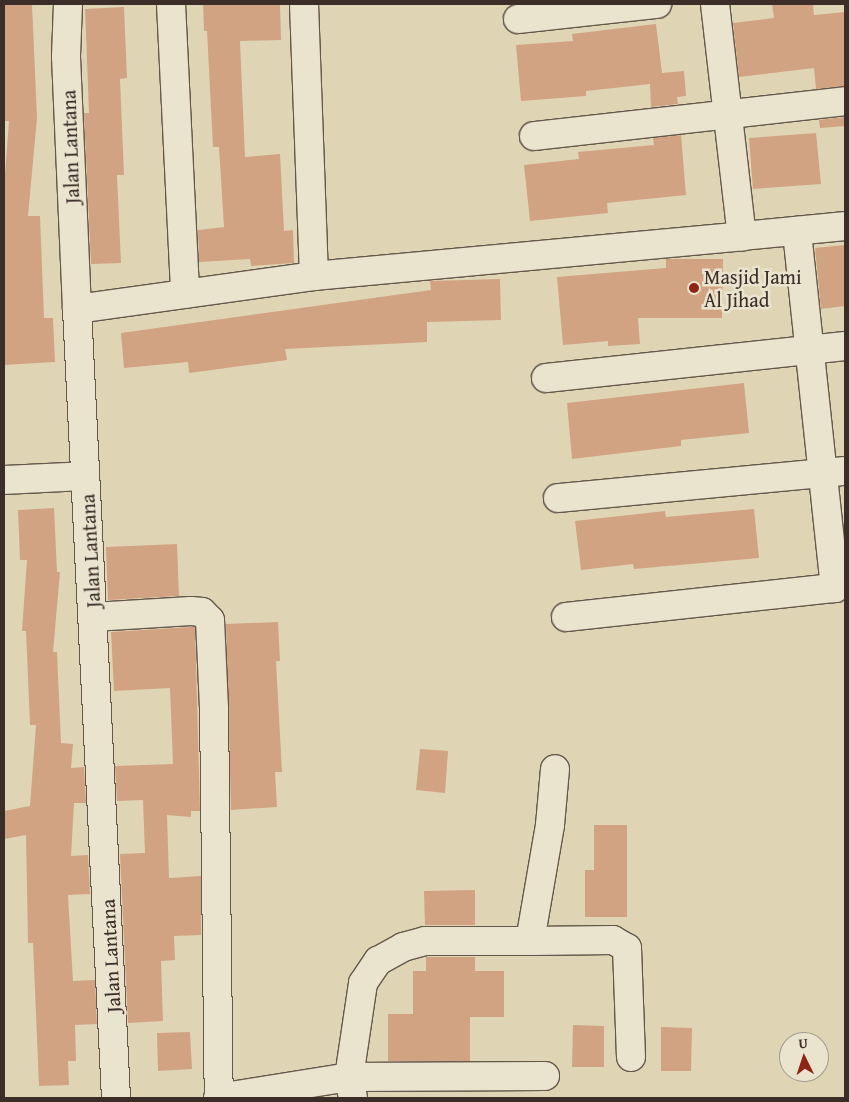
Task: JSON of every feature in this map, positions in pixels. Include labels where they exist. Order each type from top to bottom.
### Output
[{"type":"street","name":"Jalan Lantana","points":[[68,4],[66,57],[77,309],[116,1098]]},
{"type":"street","points":[[172,4],[186,294]]},
{"type":"street","points":[[304,4],[314,276]]},
{"type":"street","points":[[518,19],[657,4]]},
{"type":"street","points":[[714,4],[742,236]]},
{"type":"street","points":[[534,136],[728,116],[845,101]]},
{"type":"street","points":[[77,309],[314,276],[845,226]]},
{"type":"street","points":[[566,617],[842,591],[834,472],[810,350],[797,231]]},
{"type":"street","points":[[546,378],[845,346]]},
{"type":"street","points":[[558,498],[834,472]]},
{"type":"street","points":[[4,480],[86,476]]},
{"type":"street","points":[[93,617],[191,611],[202,612],[210,620],[225,1098],[545,1076]]},
{"type":"street","points":[[530,941],[550,825],[555,769]]},
{"type":"street","points":[[351,1088],[363,983],[378,961],[403,947],[425,941],[613,940],[627,948],[631,1057]]},
{"type":"building","points":[[4,4],[32,4],[37,118],[28,216],[40,216],[44,318],[53,318],[55,362],[4,365],[4,188],[9,121],[4,121]]},
{"type":"building","points":[[203,4],[280,4],[281,40],[240,41],[245,157],[280,154],[284,231],[293,230],[294,263],[251,266],[250,259],[199,262],[198,230],[224,227],[219,147],[213,147],[207,31],[204,31]]},
{"type":"building","points":[[772,4],[813,4],[814,15],[845,12],[845,86],[816,89],[814,68],[739,77],[733,23],[774,18]]},
{"type":"building","points":[[124,7],[127,78],[120,79],[124,175],[117,175],[121,263],[91,264],[84,113],[89,113],[85,9]]},
{"type":"building","points":[[656,24],[662,73],[684,71],[686,96],[677,97],[678,104],[651,107],[650,84],[586,91],[586,96],[521,101],[516,45],[573,41],[572,34]]},
{"type":"building","points":[[845,117],[845,126],[820,128],[819,120]]},
{"type":"building","points":[[816,133],[821,184],[753,189],[749,138]]},
{"type":"building","points":[[681,135],[686,195],[607,203],[608,213],[530,221],[524,165],[579,159],[578,152],[654,145],[653,138]]},
{"type":"building","points":[[845,245],[845,306],[821,309],[815,248]]},
{"type":"building","points":[[666,259],[723,259],[722,318],[638,318],[640,344],[608,346],[608,341],[563,345],[557,277],[666,268]]},
{"type":"building","points":[[500,279],[501,320],[427,322],[427,342],[285,349],[287,360],[189,373],[188,362],[124,368],[121,333],[431,290],[430,281]]},
{"type":"building","points":[[744,383],[749,433],[681,440],[681,446],[572,459],[567,403]]},
{"type":"building","points":[[54,508],[57,572],[60,572],[53,652],[57,652],[61,743],[73,744],[71,768],[84,767],[86,803],[74,803],[71,856],[88,855],[90,894],[68,895],[73,981],[95,980],[97,1024],[75,1025],[76,1061],[68,1061],[69,1085],[39,1086],[33,943],[28,943],[26,835],[4,839],[4,811],[30,806],[36,725],[30,725],[26,631],[22,631],[27,560],[20,560],[18,510]]},
{"type":"building","points":[[754,509],[759,558],[634,569],[633,564],[581,570],[575,521],[665,511],[666,517]]},
{"type":"building","points":[[177,544],[179,596],[108,600],[106,547]]},
{"type":"building","points":[[278,622],[280,661],[276,661],[282,772],[275,772],[277,807],[231,810],[226,624]]},
{"type":"building","points":[[195,627],[200,811],[191,811],[191,817],[167,815],[169,878],[201,876],[201,935],[174,936],[175,960],[161,961],[163,1021],[128,1023],[120,854],[145,853],[143,800],[117,801],[115,766],[173,764],[170,688],[114,691],[111,632]]},
{"type":"building","points":[[420,749],[448,751],[445,793],[416,790]]},
{"type":"building","points":[[594,825],[627,825],[627,917],[585,917],[585,870],[594,870]]},
{"type":"building","points":[[475,890],[475,925],[425,925],[424,891]]},
{"type":"building","points":[[426,957],[475,957],[475,971],[504,971],[504,1017],[470,1017],[470,1061],[388,1061],[388,1014],[413,1014],[413,971],[426,971]]},
{"type":"building","points":[[573,1025],[604,1026],[604,1067],[572,1067]]},
{"type":"building","points":[[661,1027],[692,1028],[691,1071],[661,1071]]},
{"type":"building","points":[[190,1032],[192,1069],[158,1071],[157,1033]]},
{"type":"place","name":"Masjid Jami Al Jihad","points":[[694,288]]}]
